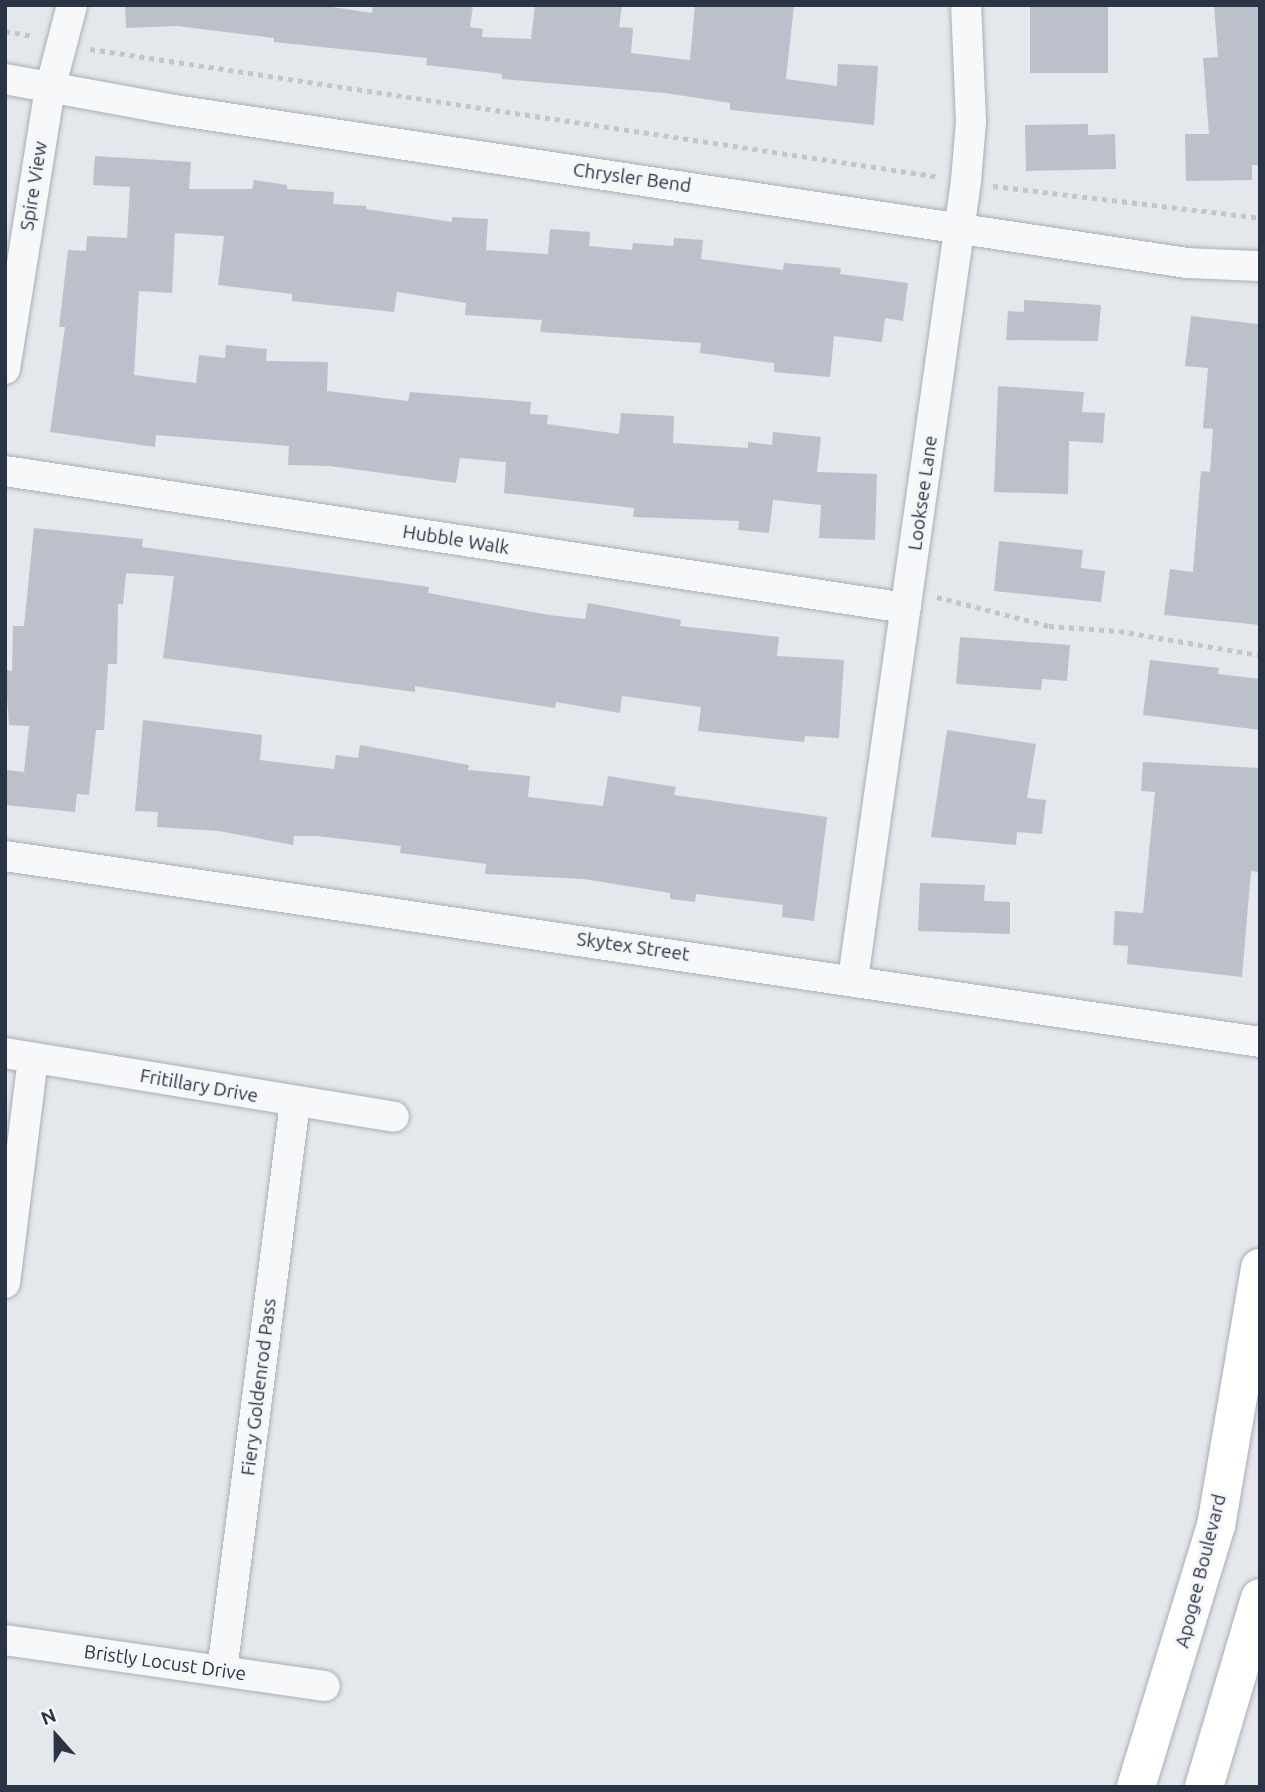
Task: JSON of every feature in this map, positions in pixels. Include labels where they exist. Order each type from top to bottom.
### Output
[{"type":"street","name":"Spire View","points":[[5,369],[50,89],[72,5]]},
{"type":"street","name":"Looksee Lane","points":[[853,979],[960,227],[971,122],[966,5]]},
{"type":"street","name":"Chrysler Bend","points":[[5,79],[50,89],[1187,263],[1260,266]]},
{"type":"street","name":"Hubble Walk","points":[[5,471],[906,608]]},
{"type":"street","name":"Skytex Street","points":[[5,856],[853,979],[1260,1042]]},
{"type":"street","name":"Fritillary Drive","points":[[19,1056],[394,1117]]},
{"type":"street","points":[[5,1283],[19,1056]]},
{"type":"street","name":"Fiery Goldenrod Pass","points":[[222,1671],[295,1103]]},
{"type":"street","name":"Apogee Boulevard","points":[[1136,1787],[1216,1526],[1260,1268]]},
{"type":"street","points":[[1203,1787],[1260,1598]]},
{"type":"street","name":"Bristly Locust Drive","points":[[5,1640],[325,1686]]},
{"type":"path","points":[[5,31],[38,37]]},
{"type":"path","points":[[83,48],[943,177]]},
{"type":"path","points":[[990,185],[1260,218]]},
{"type":"path","points":[[937,597],[1049,626],[1119,631],[1260,654]]},
{"type":"building","points":[[125,5],[319,5],[372,13],[373,5],[473,5],[470,27],[483,29],[482,37],[531,39],[535,5],[622,5],[619,27],[633,28],[631,53],[690,60],[695,5],[794,5],[786,79],[837,86],[838,64],[878,66],[874,125],[730,110],[730,103],[665,93],[502,79],[502,74],[426,65],[427,58],[274,42],[274,38],[177,26],[126,28]]},
{"type":"building","points":[[1030,5],[1108,5],[1108,73],[1030,73]]},
{"type":"building","points":[[1214,5],[1258,5],[1260,165],[1252,165],[1252,180],[1186,181],[1185,134],[1209,134],[1203,58],[1218,57]]},
{"type":"building","points":[[1088,124],[1088,135],[1115,134],[1116,169],[1026,171],[1025,125]]},
{"type":"building","points":[[95,156],[191,162],[189,189],[252,189],[254,180],[287,185],[287,189],[334,192],[333,204],[366,206],[366,209],[452,222],[452,217],[488,219],[486,250],[548,254],[550,229],[590,232],[589,246],[632,250],[633,243],[673,246],[674,238],[703,240],[701,259],[783,270],[784,263],[841,268],[840,274],[908,283],[903,321],[885,318],[882,342],[834,336],[830,377],[774,372],[774,363],[700,353],[701,343],[540,332],[542,320],[465,315],[466,303],[397,292],[394,312],[292,301],[292,294],[218,285],[224,236],[175,233],[172,293],[139,291],[134,375],[196,383],[199,355],[225,358],[226,345],[267,349],[266,361],[328,362],[327,391],[408,401],[410,392],[531,402],[530,414],[548,415],[547,424],[619,434],[621,413],[674,416],[673,443],[748,448],[748,442],[772,445],[773,432],[821,437],[817,472],[877,474],[875,540],[819,538],[821,505],[773,500],[769,533],[738,530],[739,521],[633,517],[634,508],[504,493],[506,462],[460,458],[456,483],[330,466],[288,465],[289,446],[156,435],[155,447],[50,432],[65,327],[59,327],[68,250],[86,251],[87,236],[127,238],[130,187],[93,185]]},
{"type":"building","points":[[1024,300],[1101,305],[1098,341],[1006,340],[1008,311],[1024,312]]},
{"type":"building","points":[[1191,316],[1258,324],[1260,625],[1164,615],[1170,569],[1193,572],[1201,471],[1210,472],[1213,429],[1203,428],[1208,368],[1185,366]]},
{"type":"building","points":[[998,386],[1084,392],[1082,412],[1105,413],[1103,443],[1069,441],[1068,494],[994,492]]},
{"type":"building","points":[[34,528],[143,539],[142,547],[429,587],[428,593],[549,615],[585,619],[588,603],[681,620],[680,626],[779,637],[777,656],[844,660],[839,738],[805,736],[804,742],[698,731],[701,707],[622,696],[620,713],[556,702],[555,708],[415,686],[415,692],[163,658],[174,576],[126,573],[123,604],[118,604],[117,664],[108,664],[104,730],[96,730],[89,795],[77,794],[75,812],[5,805],[5,770],[24,772],[29,726],[9,725],[5,670],[12,671],[13,626],[24,626]]},
{"type":"building","points":[[999,541],[1083,550],[1081,568],[1105,571],[1101,602],[994,591]]},
{"type":"building","points":[[960,637],[1070,645],[1067,681],[1042,679],[1041,690],[956,684]]},
{"type":"building","points":[[1150,660],[1219,668],[1218,674],[1260,679],[1260,730],[1143,715]]},
{"type":"building","points":[[143,720],[262,735],[260,760],[334,769],[336,755],[358,758],[360,745],[469,765],[468,770],[530,776],[528,797],[603,806],[608,776],[676,787],[674,795],[827,817],[814,921],[782,917],[783,905],[696,894],[695,902],[670,899],[670,893],[584,879],[485,874],[486,864],[400,853],[401,846],[317,836],[294,836],[293,845],[219,831],[157,827],[158,812],[135,811]]},
{"type":"building","points":[[947,730],[1036,744],[1027,798],[1046,800],[1042,834],[1017,832],[1016,845],[931,837]]},
{"type":"building","points":[[1143,762],[1260,768],[1260,872],[1251,871],[1242,977],[1127,964],[1128,946],[1113,945],[1115,911],[1143,913],[1155,792],[1141,791]]},
{"type":"building","points":[[920,883],[985,885],[984,901],[1010,902],[1010,934],[918,931]]}]
